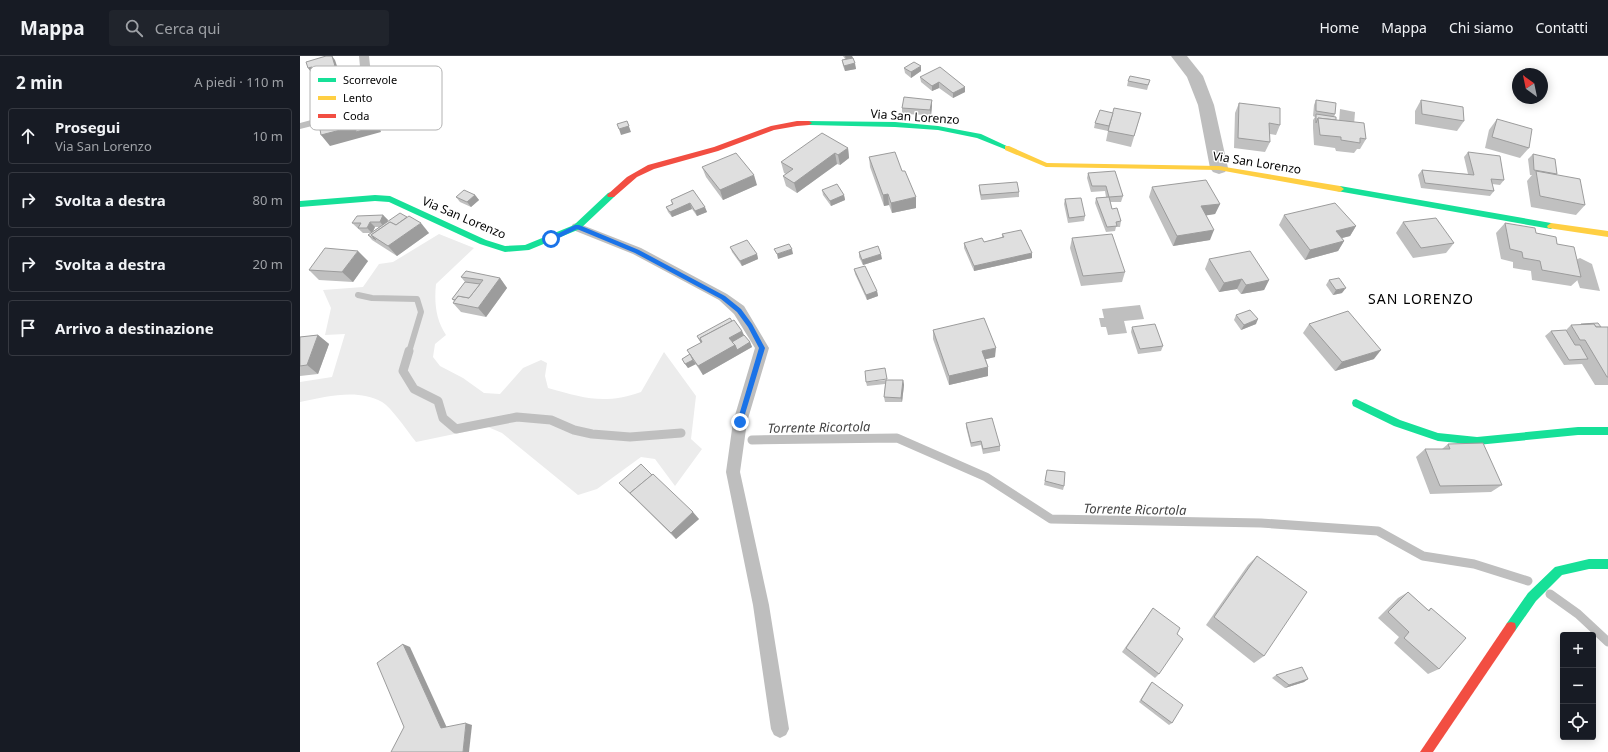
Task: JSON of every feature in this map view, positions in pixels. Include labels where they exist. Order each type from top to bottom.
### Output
[{"type":"street","points":[[1179,56],[1195,76],[1206,105],[1219,168]]},
{"type":"street","name":"Via San Lorenzo","points":[[301,207],[375,198],[390,199],[483,242],[505,249],[526,248],[551,239],[577,226],[626,181],[651,167],[715,149],[765,130],[796,123],[909,126],[952,130],[980,136],[1046,165],[1219,168],[1546,225],[1608,234]]},
{"type":"street","points":[[1356,404],[1396,424],[1446,438],[1477,441],[1578,431],[1608,431]]},
{"type":"street","points":[[1426,752],[1532,597],[1559,571],[1589,564],[1608,564]]},
{"type":"lane","points":[[364,56],[365,66]]},
{"type":"lane","points":[[300,126],[310,124]]},
{"type":"lane","points":[[577,226],[637,251],[723,297],[739,310],[762,348],[740,422],[733,472],[761,605],[780,729]]},
{"type":"shaded area","points":[[1340,109],[1355,112],[1354,125],[1339,122]]},
{"type":"shaded area","points":[[439,234],[474,248],[436,284],[436,311],[446,335],[435,344],[433,357],[440,366],[463,378],[484,393],[500,394],[523,368],[541,360],[547,363],[545,376],[548,388],[583,397],[605,399],[628,396],[641,392],[664,352],[696,396],[691,439],[702,449],[675,486],[655,459],[641,457],[597,489],[578,495],[502,433],[488,427],[416,442],[400,420],[386,405],[372,398],[362,395],[341,395],[300,402],[300,382],[332,377],[345,334],[325,335],[331,308],[323,290],[363,287],[379,264],[393,262]]},
{"type":"shaded area","points":[[1580,258],[1592,264],[1600,291],[1580,288],[1571,262]]},
{"type":"shaded area","points":[[1140,305],[1144,319],[1124,321],[1127,333],[1108,335],[1106,327],[1101,327],[1099,318],[1104,318],[1102,309]]},
{"type":"building","points":[[326,56],[332,56],[335,66],[310,66],[308,68],[306,62]]},
{"type":"building","points":[[853,58],[855,63],[844,66],[842,60]]},
{"type":"building","points":[[914,62],[921,66],[911,72],[904,68]]},
{"type":"building","points":[[940,67],[965,87],[953,93],[939,82],[932,86],[920,77]]},
{"type":"building","points":[[1130,76],[1150,80],[1148,85],[1128,81]]},
{"type":"building","points":[[904,97],[932,100],[930,110],[902,108]]},
{"type":"building","points":[[1316,100],[1336,103],[1335,114],[1316,111]]},
{"type":"building","points":[[1421,100],[1463,107],[1464,121],[1422,114]]},
{"type":"building","points":[[1239,103],[1280,108],[1280,125],[1269,123],[1270,142],[1238,138]]},
{"type":"building","points":[[1114,108],[1141,113],[1134,136],[1108,131]]},
{"type":"building","points":[[1100,110],[1113,113],[1109,126],[1095,123]]},
{"type":"building","points":[[1316,114],[1336,117],[1336,120],[1318,118],[1316,123]]},
{"type":"building","points":[[1318,118],[1364,123],[1366,139],[1360,138],[1360,143],[1341,140],[1341,137],[1320,135]]},
{"type":"building","points":[[1497,119],[1532,129],[1529,148],[1492,137]]},
{"type":"building","points":[[627,121],[629,126],[619,129],[617,124]]},
{"type":"building","points":[[320,130],[340,130],[321,135]]},
{"type":"building","points":[[822,133],[848,148],[838,155],[835,153],[794,183],[783,176],[793,169],[781,162]]},
{"type":"building","points":[[895,152],[902,171],[905,171],[916,197],[891,203],[888,194],[883,195],[869,157]]},
{"type":"building","points":[[1468,152],[1500,156],[1504,180],[1491,179],[1494,191],[1425,183],[1422,170],[1474,175]]},
{"type":"building","points":[[736,153],[754,175],[720,190],[702,167]]},
{"type":"building","points":[[1533,154],[1555,159],[1557,174],[1534,170]]},
{"type":"building","points":[[1115,171],[1123,196],[1109,197],[1106,186],[1092,186],[1088,173]]},
{"type":"building","points":[[1536,171],[1580,179],[1585,205],[1540,196]]},
{"type":"building","points":[[1206,180],[1220,204],[1201,206],[1214,230],[1177,236],[1152,187]]},
{"type":"building","points":[[1017,182],[1019,192],[981,195],[979,185]]},
{"type":"building","points":[[837,184],[844,195],[830,201],[822,190]]},
{"type":"building","points":[[464,190],[475,195],[467,202],[456,197]]},
{"type":"building","points":[[693,190],[705,207],[695,211],[690,203],[670,212],[666,207],[673,204],[671,200]]},
{"type":"building","points":[[1109,197],[1112,209],[1117,208],[1121,221],[1116,222],[1117,226],[1107,227],[1096,198]]},
{"type":"building","points":[[1081,198],[1085,216],[1069,218],[1065,199]]},
{"type":"building","points":[[1335,203],[1356,226],[1336,231],[1344,241],[1310,250],[1284,215]]},
{"type":"building","points":[[400,213],[407,217],[396,225],[390,222],[371,235],[376,240],[368,235]]},
{"type":"building","points":[[383,215],[380,222],[370,222],[367,228],[358,228],[361,223],[352,223],[357,216]]},
{"type":"building","points":[[409,216],[421,223],[388,246],[371,235],[390,222],[396,225]]},
{"type":"building","points":[[1436,218],[1454,243],[1421,248],[1403,222]]},
{"type":"building","points":[[1505,223],[1535,228],[1536,233],[1556,237],[1557,244],[1574,247],[1581,277],[1542,270],[1540,261],[1523,258],[1522,252],[1510,249]]},
{"type":"building","points":[[1021,230],[1032,253],[974,266],[964,243],[982,238],[984,242],[1004,237],[1002,234]]},
{"type":"building","points":[[1112,234],[1125,272],[1083,276],[1072,238]]},
{"type":"building","points":[[747,240],[757,254],[740,261],[730,247]]},
{"type":"building","points":[[789,244],[792,249],[777,254],[774,249]]},
{"type":"building","points":[[878,246],[881,254],[862,260],[859,252]]},
{"type":"building","points":[[325,248],[358,251],[342,272],[309,270]]},
{"type":"building","points":[[1250,251],[1269,280],[1246,285],[1242,279],[1224,283],[1209,259]]},
{"type":"building","points":[[865,266],[877,291],[866,295],[854,269]]},
{"type":"building","points":[[466,271],[500,278],[478,308],[453,303],[458,296],[469,298],[483,280],[461,277]]},
{"type":"building","points":[[1339,278],[1346,288],[1336,290],[1329,280]]},
{"type":"building","points":[[465,282],[480,284],[469,298],[458,296],[455,300],[452,299]]},
{"type":"building","points":[[1250,310],[1258,319],[1244,325],[1236,315]]},
{"type":"building","points":[[1348,311],[1381,350],[1342,362],[1309,324]]},
{"type":"building","points":[[730,318],[732,321],[700,338],[701,342],[697,336]]},
{"type":"building","points":[[984,318],[996,348],[982,351],[988,367],[949,376],[933,330]]},
{"type":"building","points":[[734,320],[742,331],[729,338],[735,345],[698,366],[687,350],[702,342],[700,338]]},
{"type":"building","points":[[1598,323],[1601,327],[1596,327],[1594,324],[1581,324]]},
{"type":"building","points":[[1155,324],[1163,346],[1140,349],[1132,327]]},
{"type":"building","points":[[1594,324],[1596,327],[1608,327],[1608,377],[1585,340],[1580,340],[1571,325]]},
{"type":"building","points":[[1566,330],[1575,345],[1580,345],[1588,359],[1569,360],[1551,331]]},
{"type":"building","points":[[318,335],[307,365],[300,366],[300,337]]},
{"type":"building","points":[[744,335],[750,342],[737,350],[732,342]]},
{"type":"building","points":[[690,354],[693,360],[685,364],[682,359]]},
{"type":"building","points":[[885,368],[887,379],[866,382],[865,371]]},
{"type":"building","points":[[886,380],[903,380],[901,398],[884,397]]},
{"type":"building","points":[[992,418],[1000,446],[983,449],[981,441],[971,443],[966,423]]},
{"type":"building","points":[[1483,443],[1502,485],[1440,486],[1425,449],[1450,449],[1448,444]]},
{"type":"building","points":[[641,464],[652,475],[630,493],[634,497],[619,483]]},
{"type":"building","points":[[1047,470],[1065,472],[1064,486],[1045,481]]},
{"type":"building","points":[[653,474],[693,512],[671,533],[630,493]]},
{"type":"building","points":[[1257,556],[1307,592],[1264,656],[1214,617]]},
{"type":"building","points":[[1408,592],[1429,611],[1431,608],[1466,638],[1439,669],[1404,638],[1409,632],[1388,612]]},
{"type":"building","points":[[1153,608],[1180,628],[1177,634],[1183,639],[1159,674],[1126,648]]},
{"type":"building","points":[[403,644],[441,728],[466,723],[463,752],[391,752],[404,727],[377,663]]},
{"type":"building","points":[[1302,667],[1308,679],[1289,685],[1276,675]]},
{"type":"building","points":[[1152,682],[1183,705],[1172,723],[1141,700]]},
{"type":"waterway","name":"Torrente Ricortola","points":[[358,295],[372,298],[417,299],[421,312],[409,352]]},
{"type":"waterway","name":"Torrente Ricortola","points":[[409,351],[403,371],[414,389],[438,401],[443,418],[456,429],[517,417],[551,420],[574,430],[592,434],[630,437],[681,433]]},
{"type":"waterway","name":"Torrente Ricortola","points":[[752,440],[897,438],[986,477],[1051,519],[1261,523],[1378,531],[1423,556],[1474,564],[1528,581]]},
{"type":"waterway","name":"Torrente Ricortola","points":[[1550,594],[1578,614],[1608,642]]},
{"type":"traffic: fast","points":[[809,123],[895,125],[938,128],[979,136],[1007,148]]},
{"type":"traffic: fast","points":[[1340,189],[1551,226]]},
{"type":"traffic: fast","points":[[300,204],[375,198],[390,199],[483,242],[505,249],[526,248],[577,227],[611,195]]},
{"type":"traffic: fast","points":[[1356,403],[1397,423],[1438,437],[1477,441],[1578,431],[1608,431]]},
{"type":"traffic: fast","points":[[1511,627],[1532,597],[1559,571],[1589,564],[1608,564]]},
{"type":"traffic: slow","points":[[1007,148],[1046,165],[1219,168],[1340,189]]},
{"type":"traffic: slow","points":[[1551,226],[1608,234]]},
{"type":"traffic: jam","points":[[611,195],[645,169],[716,149],[773,128],[797,123],[809,123]]},
{"type":"traffic: jam","points":[[1426,752],[1511,627]]},
{"type":"district","name":"SAN LORENZO","points":[[1421,299]]},
{"type":"route","points":[[551,239],[577,226],[637,251],[723,297],[739,310],[762,348],[740,422]]}]
